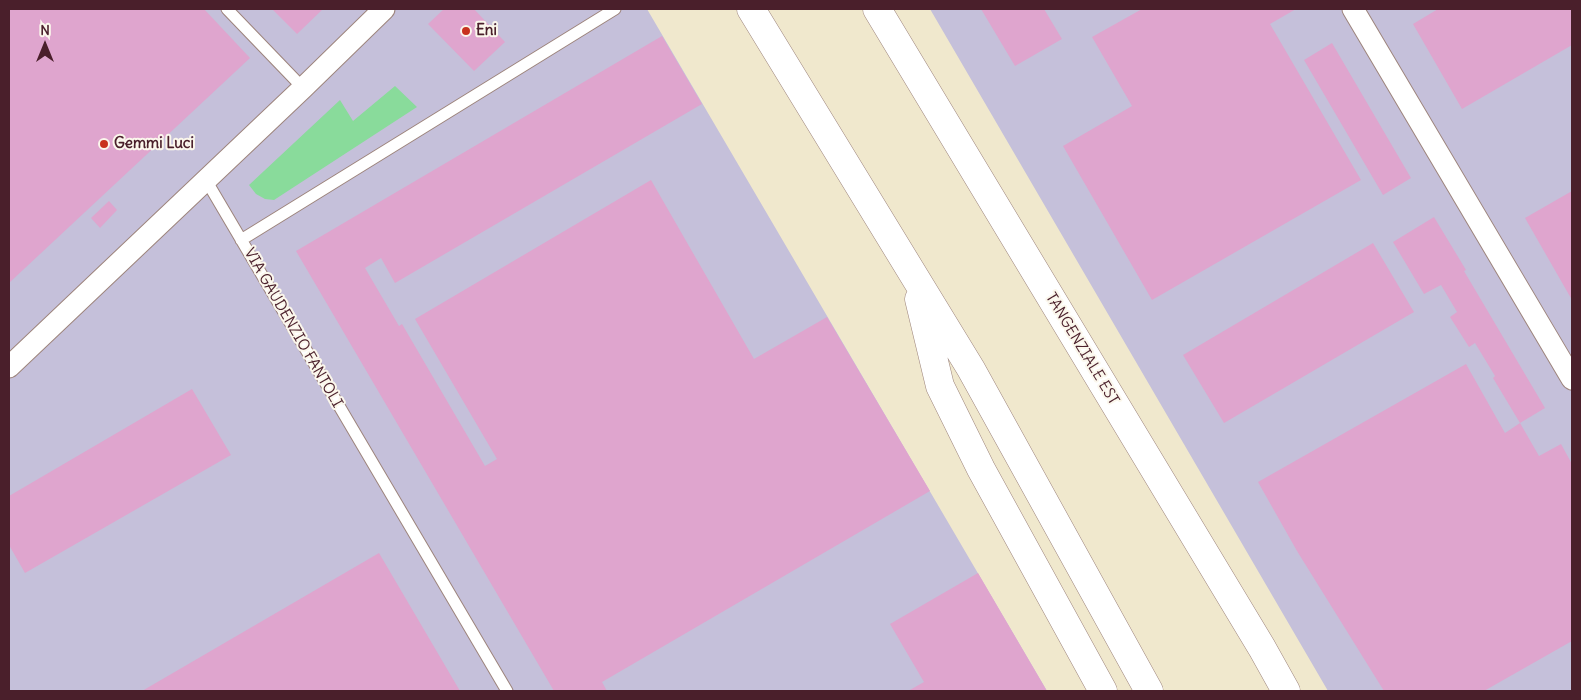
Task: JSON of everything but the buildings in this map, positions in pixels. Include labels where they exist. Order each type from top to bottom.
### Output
[{"type":"highway","name":"TANGENZIALE EST","points":[[877,9],[1262,648],[1286,691]]},
{"type":"highway","points":[[754,14],[971,370],[1149,691]]},
{"type":"highway","points":[[914,276],[940,386],[981,469],[1103,691]]},
{"type":"highway","points":[[1262,648],[1297,691]]},
{"type":"street","points":[[9,367],[384,9]]},
{"type":"street","points":[[1354,9],[1572,379]]},
{"type":"lane","points":[[227,9],[303,88]]},
{"type":"lane","name":"VIA GAUDENZIO FANTOLI","points":[[507,691],[241,240],[615,9]]},
{"type":"lane","points":[[206,180],[241,240]]},
{"type":"shaded area","points":[[9,9],[647,9],[1047,691],[9,691]]},
{"type":"shaded area","points":[[930,9],[1572,9],[1572,691],[1328,691]]},
{"type":"green space","points":[[395,86],[417,107],[274,200],[265,199],[256,194],[249,185],[340,100],[353,121]]},
{"type":"place","name":"Eni","points":[[466,31]]},
{"type":"place","name":"Gemmi Luci","points":[[104,144]]}]
